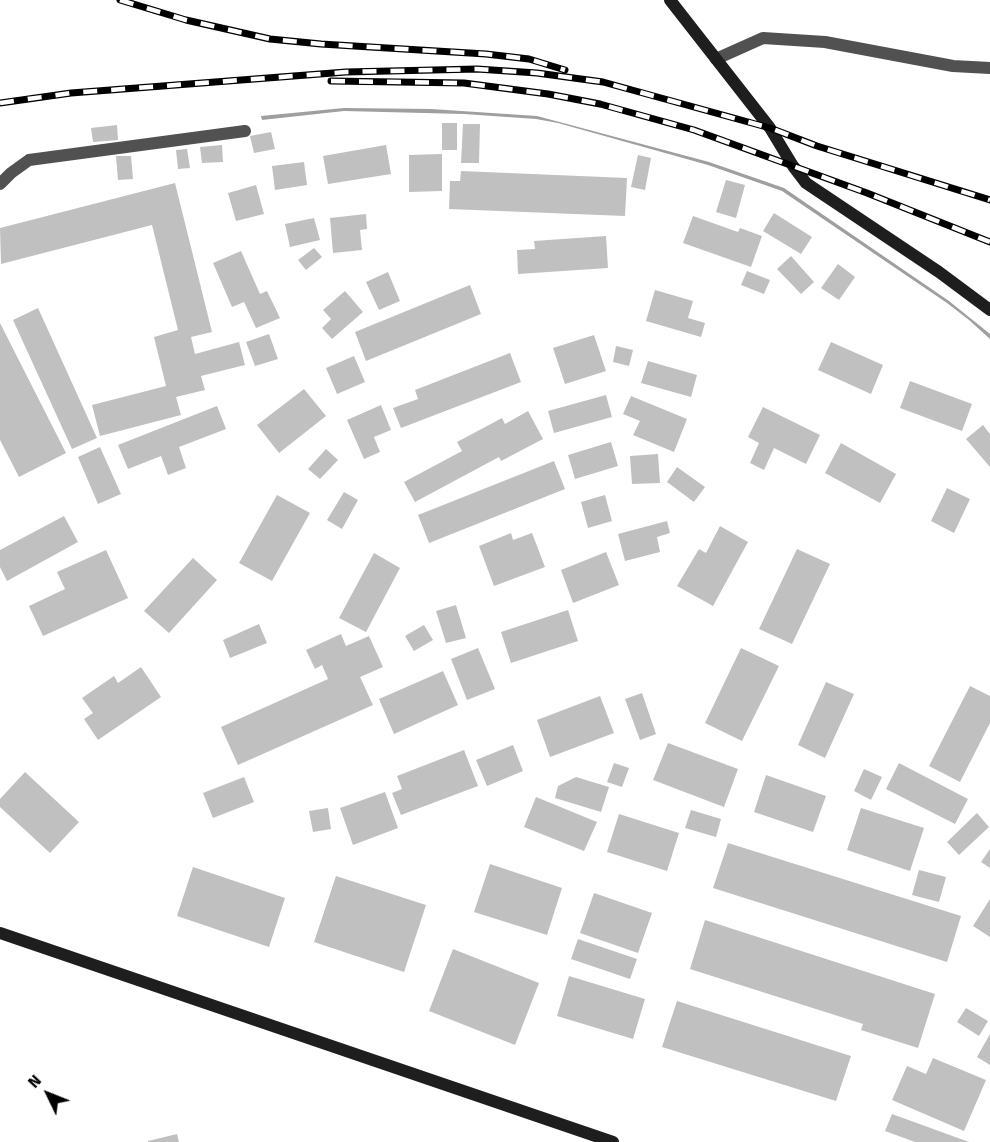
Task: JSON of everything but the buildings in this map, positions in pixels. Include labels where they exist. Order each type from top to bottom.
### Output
[{"type":"main road","points":[[670,0],[770,128],[806,183],[939,272],[990,310]]},
{"type":"main road","points":[[0,933],[613,1142]]},
{"type":"street","points":[[716,59],[763,38],[825,42],[953,66],[990,68]]},
{"type":"street","points":[[0,184],[29,160],[245,131]]},
{"type":"shaded area","points":[[344,108],[431,109],[537,116],[709,162],[784,188],[949,301],[990,334],[990,339],[947,303],[782,191],[708,165],[558,123],[536,119],[464,114],[344,111],[262,120],[261,116]]},
{"type":"railway","points":[[120,0],[186,20],[270,39],[486,54],[529,59],[565,70]]},
{"type":"railway","points":[[0,103],[71,93],[346,72],[477,69],[537,73],[603,82],[770,128],[817,146],[990,200]]},
{"type":"railway","points":[[331,81],[464,83],[548,94],[600,104],[694,130],[867,193],[990,242]]}]
